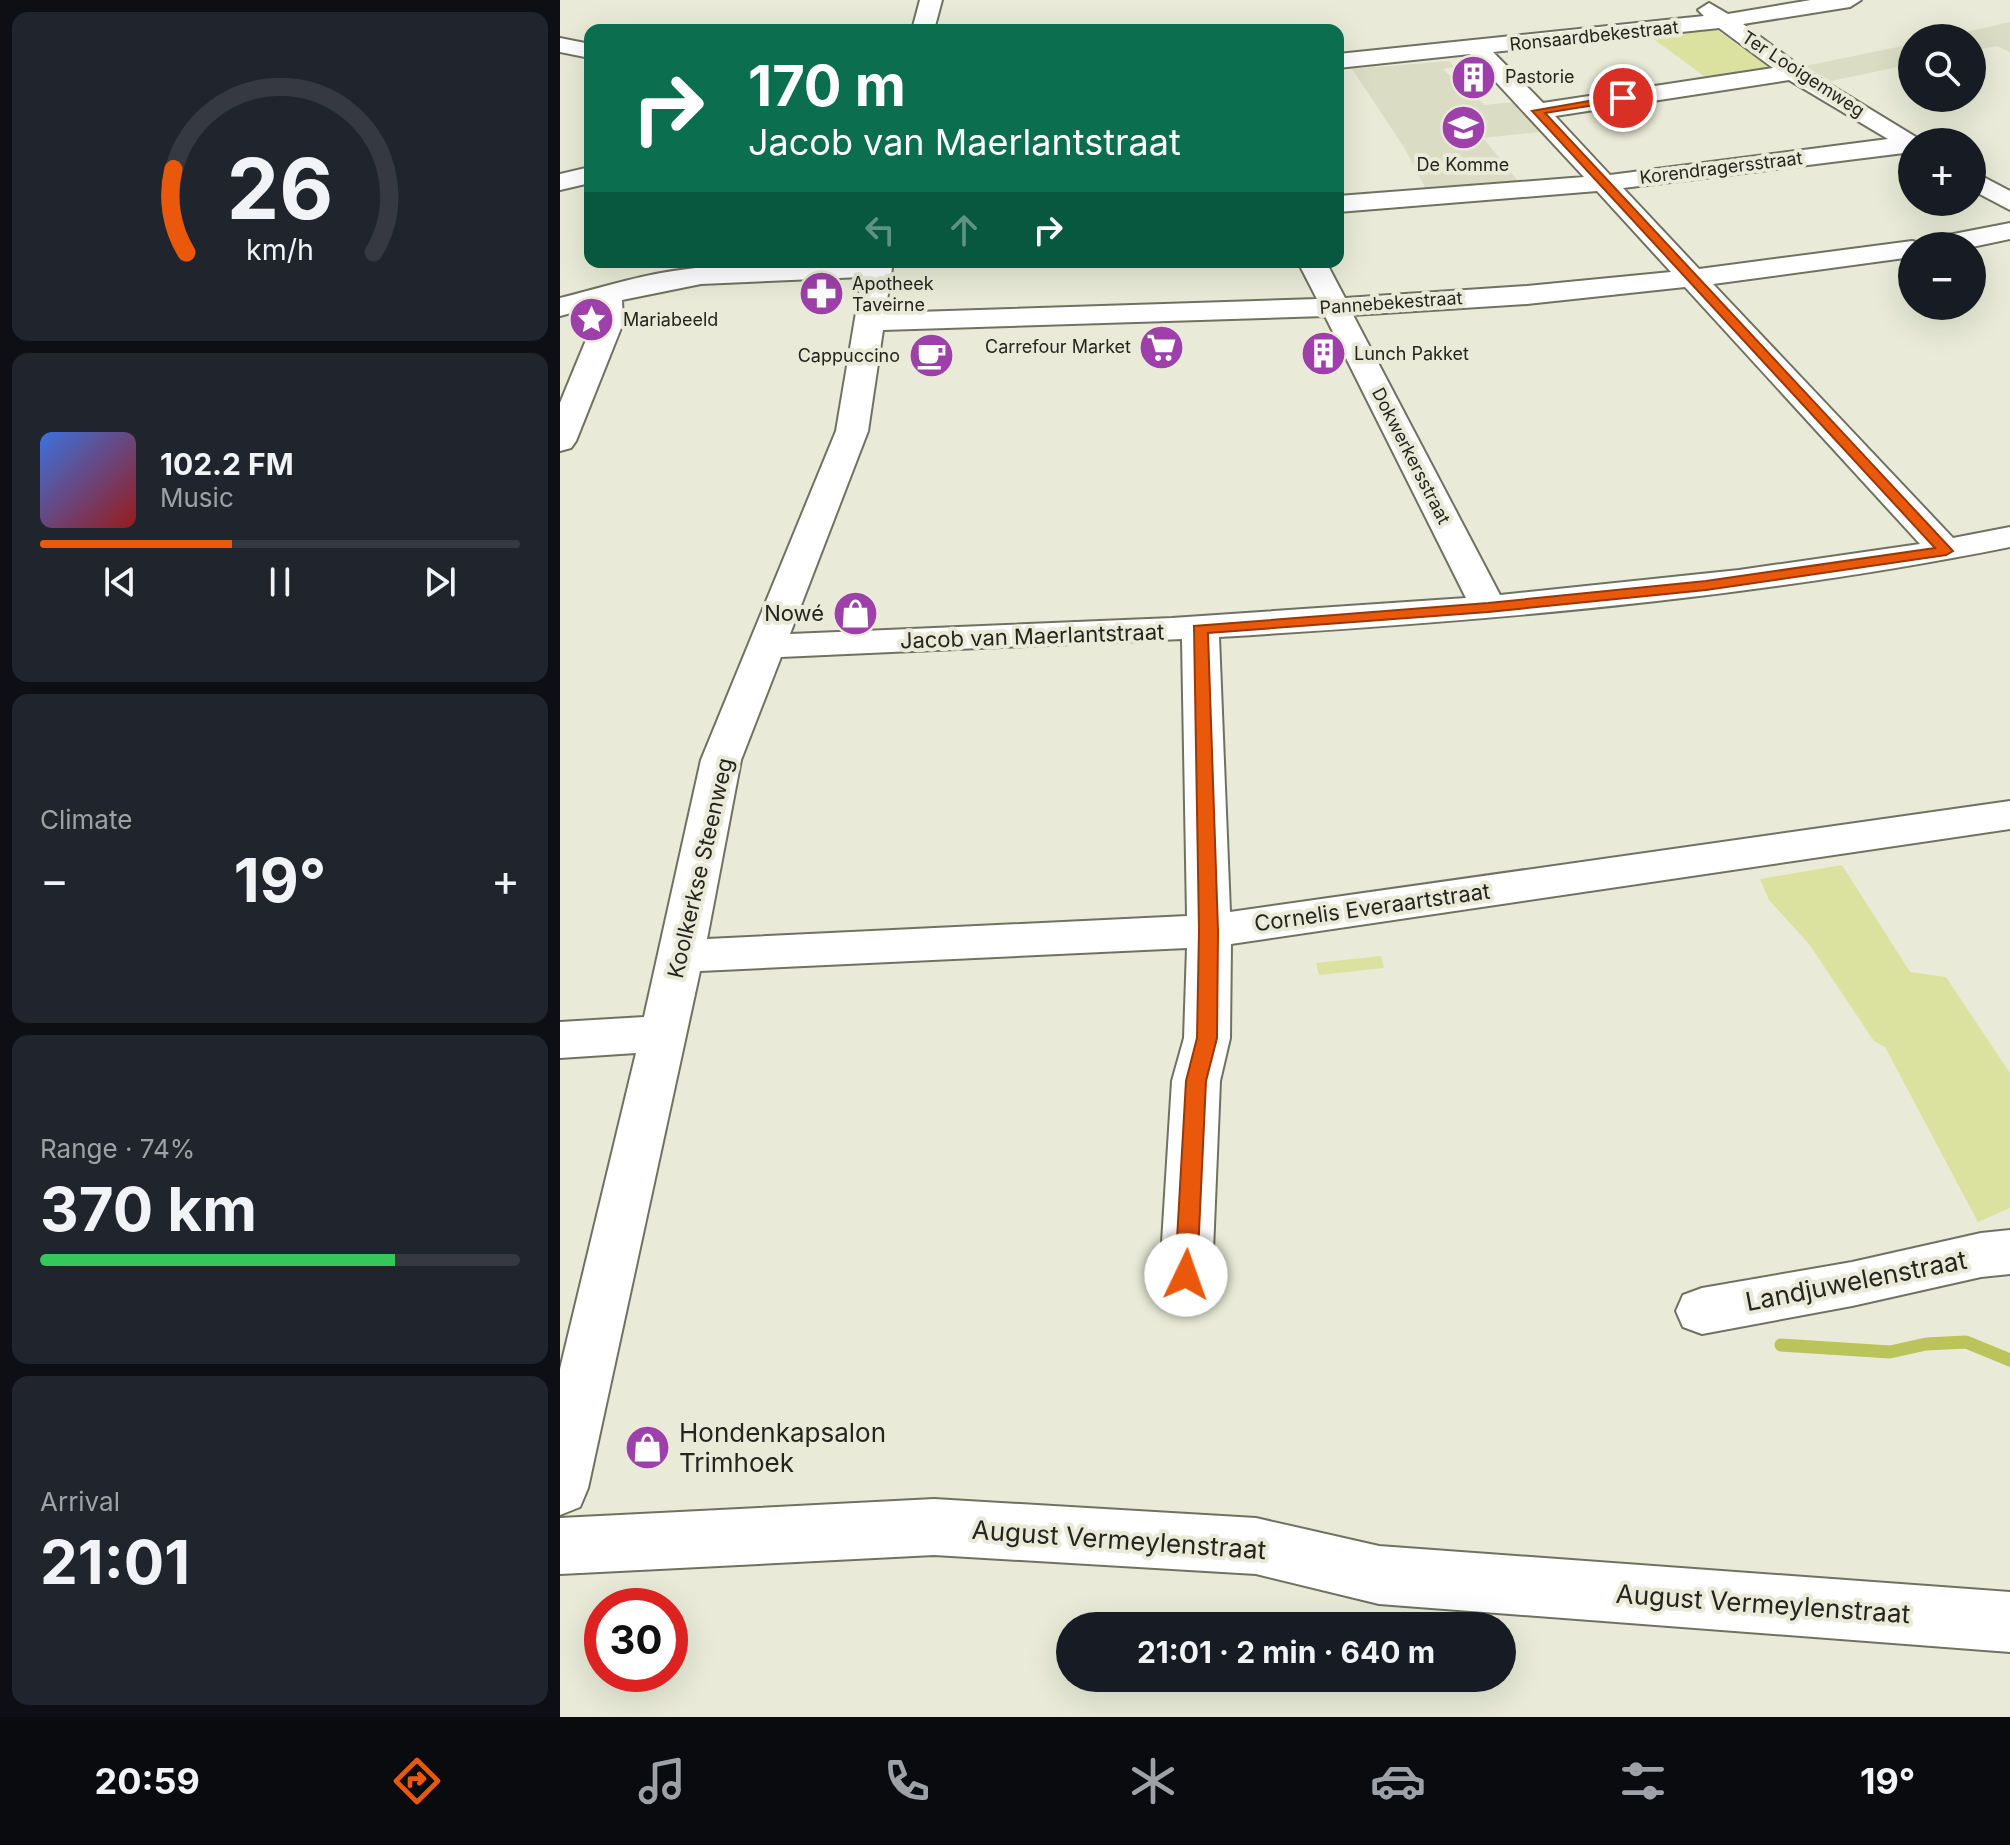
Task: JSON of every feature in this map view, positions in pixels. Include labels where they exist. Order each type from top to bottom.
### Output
[{"type":"street","points":[[925,24],[931,0]]},
{"type":"street","name":"Ter Looigemweg","points":[[1697,0],[1793,72],[1898,136]]},
{"type":"street","name":"Ronsaardbekestraat","points":[[1344,60],[1478,49],[1724,21],[1850,0]]},
{"type":"street","points":[[560,45],[584,50]]},
{"type":"street","points":[[1478,49],[1946,551]]},
{"type":"street","points":[[1537,111],[1793,72]]},
{"type":"street","name":"Korendragersstraat","points":[[1344,204],[1605,183],[1898,146]]},
{"type":"street","points":[[560,182],[584,176]]},
{"type":"street","points":[[1986,187],[2010,202]]},
{"type":"street","points":[[1986,236],[2010,231]]},
{"type":"street","name":"Pannebekestraat","points":[[867,322],[1116,317],[1335,308],[1693,279],[1898,251]]},
{"type":"street","points":[[560,307],[701,276],[830,268]]},
{"type":"street","name":"Koolkerkse Steenweg","points":[[560,1488],[681,956],[721,760],[852,431],[877,268]]},
{"type":"street","name":"Dokwerkersstraat","points":[[1315,268],[1488,607]]},
{"type":"street","points":[[560,441],[608,323],[607,295]]},
{"type":"street","name":"Jacob van Maerlantstraat","points":[[768,646],[1200,629],[1488,607],[1792,575],[1946,551],[2010,537]]},
{"type":"street","points":[[1186,1275],[1196,1081],[1207,1038],[1209,931],[1200,629]]},
{"type":"street","name":"Cornelis Everaartstraat","points":[[681,956],[1209,931],[2010,815]]},
{"type":"street","points":[[560,1040],[661,1034]]},
{"type":"street","name":"Landjuwelenstraat","points":[[1702,1311],[1852,1284],[1981,1255],[2010,1252]]},
{"type":"street","name":"August Vermeylenstraat","points":[[560,1546],[934,1527],[1256,1546],[1379,1575],[2010,1622]]},
{"type":"shaded area","points":[[2010,22],[2010,52],[1997,46],[1986,48],[1986,27]]},
{"type":"shaded area","points":[[1898,47],[1898,67],[1831,81],[1805,66]]},
{"type":"shaded area","name":"De Komme","points":[[1449,61],[1454,67],[1443,69],[1465,82],[1484,105],[1514,102],[1541,132],[1483,138],[1519,182],[1426,189],[1405,149],[1352,69]]},
{"type":"green space","points":[[1712,27],[1775,71],[1711,81],[1648,35]]},
{"type":"green space","points":[[1842,865],[1910,972],[1946,977],[2010,1073],[2010,1208],[1978,1222],[1885,1047],[1874,1041],[1809,944],[1769,900],[1760,879]]},
{"type":"green space","points":[[1381,956],[1384,968],[1319,975],[1316,963]]},
{"type":"waterway","points":[[1781,1345],[1890,1352],[1926,1344],[1966,1342],[2010,1360]]},
{"type":"place","name":"Pastorie","points":[[1474,77]]},
{"type":"place","name":"De Komme","points":[[1463,127]]},
{"type":"place","name":"Apotheek Taveirne","points":[[821,294]]},
{"type":"place","name":"Mariabeeld","points":[[592,320]]},
{"type":"place","name":"Carrefour Market","points":[[1162,347]]},
{"type":"place","name":"Lunch Pakket","points":[[1323,354]]},
{"type":"place","name":"Cappuccino","points":[[931,356]]},
{"type":"place","name":"Nowé","points":[[855,613]]},
{"type":"place","name":"Hondenkapsalon Trimhoek","points":[[648,1448]]},
{"type":"route","points":[[1186,1275],[1196,1081],[1207,1038],[1209,931],[1200,629],[1488,607],[1706,586],[1946,551],[1537,111],[1623,98]]}]
